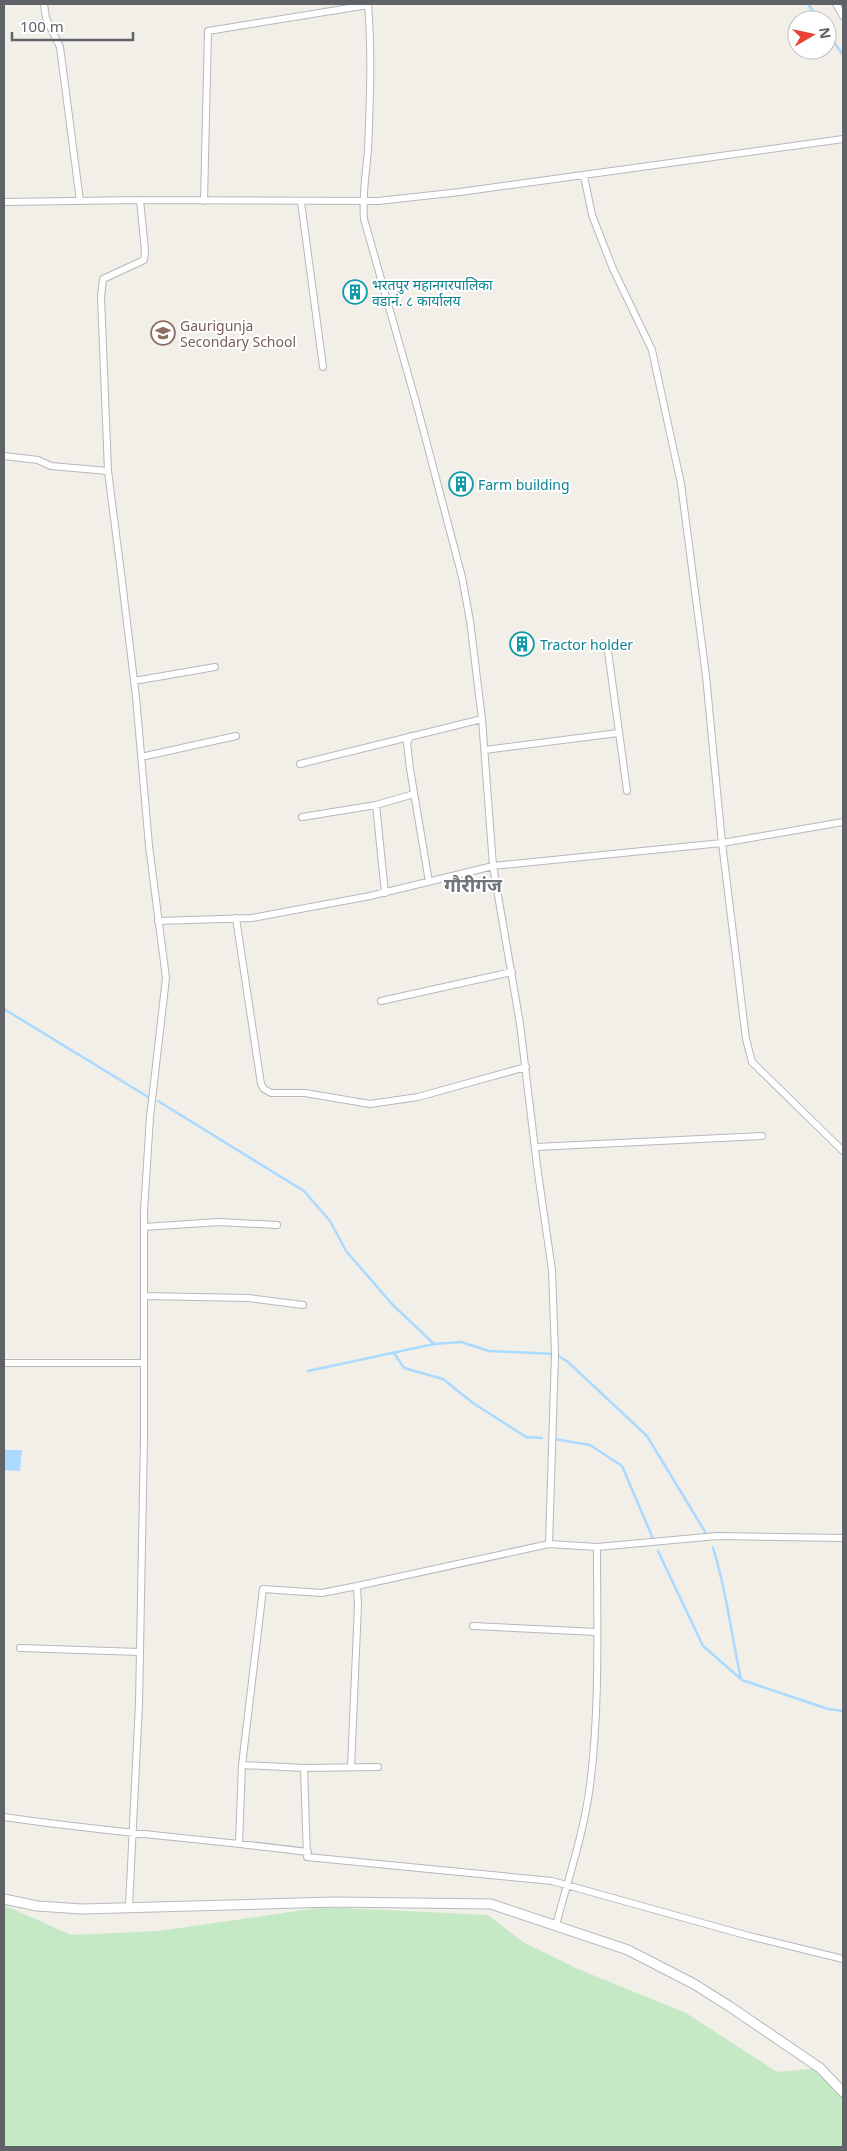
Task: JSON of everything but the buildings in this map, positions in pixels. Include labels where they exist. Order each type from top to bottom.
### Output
[{"type":"main road","points":[[4,1899],[37,1906],[82,1909],[129,1906],[335,1902],[491,1904],[628,1950],[694,1984],[820,2068],[843,2092]]},
{"type":"street","points":[[44,4],[46,18],[60,48],[80,201]]},
{"type":"street","points":[[204,201],[208,31],[368,4],[372,55],[363,202],[364,219],[417,406],[462,576],[470,621],[485,750],[493,866],[512,972],[526,1067],[554,1296],[550,1544]]},
{"type":"street","points":[[836,4],[843,16]]},
{"type":"street","points":[[4,202],[140,200],[363,202],[408,199],[843,140]]},
{"type":"street","points":[[584,176],[595,224],[613,269],[652,350],[681,484],[700,623],[722,843],[746,1039],[752,1062],[843,1150]]},
{"type":"street","points":[[129,1906],[134,1834],[140,1652],[144,1227],[150,1117],[166,978],[149,846],[134,681],[108,470],[101,288],[103,279],[144,260],[146,251],[140,200]]},
{"type":"street","points":[[302,202],[323,367]]},
{"type":"street","points":[[4,456],[38,460],[51,466],[108,470]]},
{"type":"street","points":[[608,651],[627,791]]},
{"type":"street","points":[[134,681],[215,667]]},
{"type":"street","points":[[300,764],[482,719]]},
{"type":"street","points":[[485,750],[618,732]]},
{"type":"street","points":[[141,757],[236,736]]},
{"type":"street","points":[[411,736],[407,743],[429,882]]},
{"type":"street","points":[[302,817],[376,805],[414,794]]},
{"type":"street","points":[[376,805],[385,893]]},
{"type":"street","points":[[158,921],[252,918],[385,893],[493,866],[722,843],[843,822]]},
{"type":"street","points":[[236,918],[261,1084],[264,1089],[271,1093],[305,1093],[370,1104],[382,1103],[418,1097],[526,1067]]},
{"type":"street","points":[[381,1001],[512,972]]},
{"type":"street","points":[[536,1147],[762,1136]]},
{"type":"street","points":[[144,1227],[218,1222],[277,1225]]},
{"type":"street","points":[[144,1296],[248,1298],[303,1305]]},
{"type":"street","points":[[4,1363],[144,1363]]},
{"type":"street","points":[[239,1843],[242,1765],[263,1589],[322,1593],[550,1544],[597,1547],[716,1536],[843,1538]]},
{"type":"street","points":[[556,1925],[584,1823],[590,1786],[594,1749],[597,1547]]},
{"type":"street","points":[[351,1767],[358,1605],[357,1586]]},
{"type":"street","points":[[473,1626],[597,1632]]},
{"type":"street","points":[[20,1648],[140,1652]]},
{"type":"street","points":[[242,1765],[304,1768],[378,1767]]},
{"type":"street","points":[[304,1768],[307,1857],[499,1874],[567,1884],[749,1936],[843,1959]]},
{"type":"street","points":[[4,1817],[134,1834],[239,1843],[308,1852]]},
{"type":"green space","points":[[4,1905],[71,1935],[159,1931],[324,1907],[488,1915],[523,1942],[578,1969],[686,2013],[777,2072],[820,2068],[843,2092],[843,2147],[4,2147]]},
{"type":"water","points":[[4,1450],[22,1450],[20,1471],[4,1470]]},
{"type":"waterway","points":[[808,4],[812,10]]},
{"type":"waterway","points":[[837,46],[843,55]]},
{"type":"waterway","points":[[4,1009],[148,1097]]},
{"type":"waterway","points":[[158,1101],[304,1191],[330,1221],[346,1251],[392,1304],[434,1344]]},
{"type":"waterway","points":[[308,1371],[434,1344],[461,1342],[489,1351],[555,1354],[568,1362],[647,1436],[707,1535]]},
{"type":"waterway","points":[[394,1353],[404,1368],[443,1379],[473,1403],[526,1437],[542,1438]]},
{"type":"waterway","points":[[554,1439],[590,1445],[622,1466],[654,1541]]},
{"type":"waterway","points":[[713,1548],[718,1564],[741,1679]]},
{"type":"waterway","points":[[658,1551],[703,1646],[742,1680],[828,1709],[843,1711]]},
{"type":"place","name":"भरतपुर महानगरपालिका वडानं. ८ कार्यालय","points":[[355,292]]},
{"type":"place","name":"Gaurigunja Secondary School","points":[[163,333]]},
{"type":"place","name":"Farm building","points":[[461,484]]},
{"type":"place","name":"Tractor holder","points":[[522,644]]},
{"type":"district","name":"गौरीगंज","points":[[473,885]]}]
